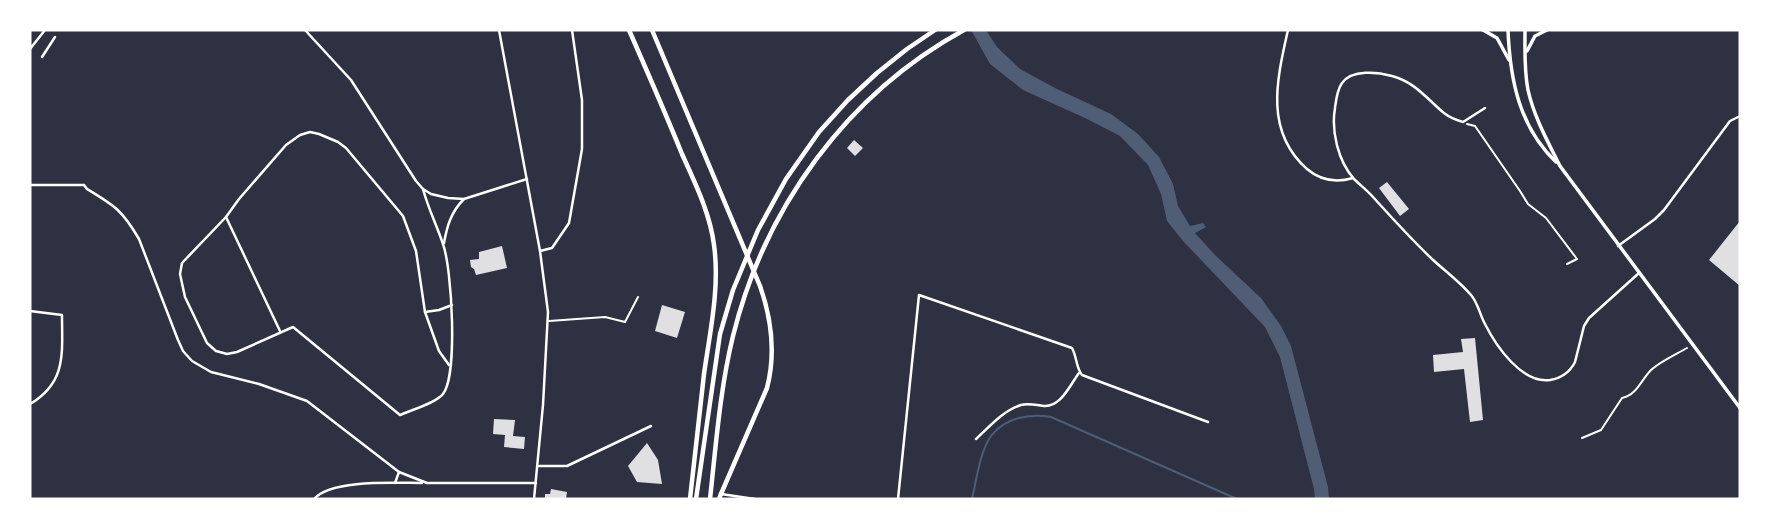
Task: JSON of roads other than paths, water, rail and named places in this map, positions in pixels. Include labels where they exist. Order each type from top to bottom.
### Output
[{"type":"main road","points":[[629,30],[694,181],[712,233],[715,285],[690,499]]},
{"type":"main road","points":[[652,30],[760,286],[772,334],[772,371],[767,388],[720,497]]},
{"type":"main road","points":[[696,499],[720,334],[733,289],[758,230],[786,179],[819,132],[877,72],[935,30]]},
{"type":"main road","points":[[709,499],[725,374],[733,334],[747,289],[772,230],[814,160],[852,116],[900,71],[964,30]]},
{"type":"street","points":[[30,49],[45,30]]},
{"type":"street","points":[[305,30],[351,80],[423,188],[437,196],[464,199],[527,179]]},
{"type":"street","points":[[499,30],[540,251],[548,321],[534,499]]},
{"type":"street","points":[[540,251],[552,248],[569,223],[582,149],[582,100],[572,30]]},
{"type":"street","points":[[1288,30],[1277,87],[1281,130],[1293,153],[1315,176],[1330,181],[1353,178]]},
{"type":"street","points":[[1483,30],[1497,38],[1510,62]]},
{"type":"street","points":[[1508,30],[1510,62],[1523,114],[1544,150],[1560,166]]},
{"type":"street","points":[[1525,30],[1526,76],[1531,102],[1560,166],[1740,408]]},
{"type":"street","points":[[1525,56],[1531,41],[1547,30]]},
{"type":"street","points":[[42,57],[55,37]]},
{"type":"street","points":[[1485,108],[1463,122],[1446,115],[1421,91],[1395,76],[1371,73],[1349,76],[1339,88],[1334,133],[1338,149],[1353,178],[1469,293],[1502,352],[1534,378],[1549,380],[1560,377],[1569,371],[1575,362],[1584,326],[1589,318],[1639,273]]},
{"type":"street","points":[[1618,246],[1664,210],[1730,121],[1740,116]]},
{"type":"street","points":[[423,188],[444,246],[452,305],[450,366],[446,391],[441,396],[400,415],[293,327],[237,352],[227,354],[216,351],[207,343],[182,289],[181,266],[286,145],[297,136],[310,132],[330,137],[346,148],[403,216],[416,251],[425,312],[439,351],[450,366]]},
{"type":"street","points":[[30,185],[84,185],[116,207],[139,239],[178,340],[192,361],[211,372],[259,384],[307,401],[399,471],[427,482]]},
{"type":"street","points":[[444,246],[453,212],[464,199]]},
{"type":"street","points":[[226,217],[280,332]]},
{"type":"street","points":[[898,499],[919,295],[1072,348],[1076,355],[1079,373],[1059,401],[1049,406],[1019,406],[999,418],[976,439]]},
{"type":"street","points":[[425,312],[452,305]]},
{"type":"street","points":[[30,311],[62,315],[59,373],[48,391],[30,404]]},
{"type":"street","points":[[1079,373],[1208,422]]},
{"type":"street","points":[[538,466],[571,465],[651,426]]},
{"type":"street","points":[[395,483],[399,471]]},
{"type":"street","points":[[314,499],[331,488],[350,485],[427,482],[536,483]]},
{"type":"street","points":[[720,497],[755,499]]},
{"type":"lane","points":[[548,321],[605,317],[625,322],[638,297]]},
{"type":"water","points":[[971,30],[986,30],[997,47],[1020,69],[1111,114],[1138,134],[1159,157],[1173,184],[1178,206],[1190,226],[1203,223],[1206,227],[1195,233],[1261,298],[1281,326],[1291,346],[1329,499],[1315,499],[1280,357],[1265,327],[1167,221],[1161,194],[1148,165],[1120,136],[1023,90],[990,64]]},
{"type":"waterway","points":[[972,499],[981,458],[991,436],[1010,421],[1034,416],[1051,417],[1237,499]]}]
